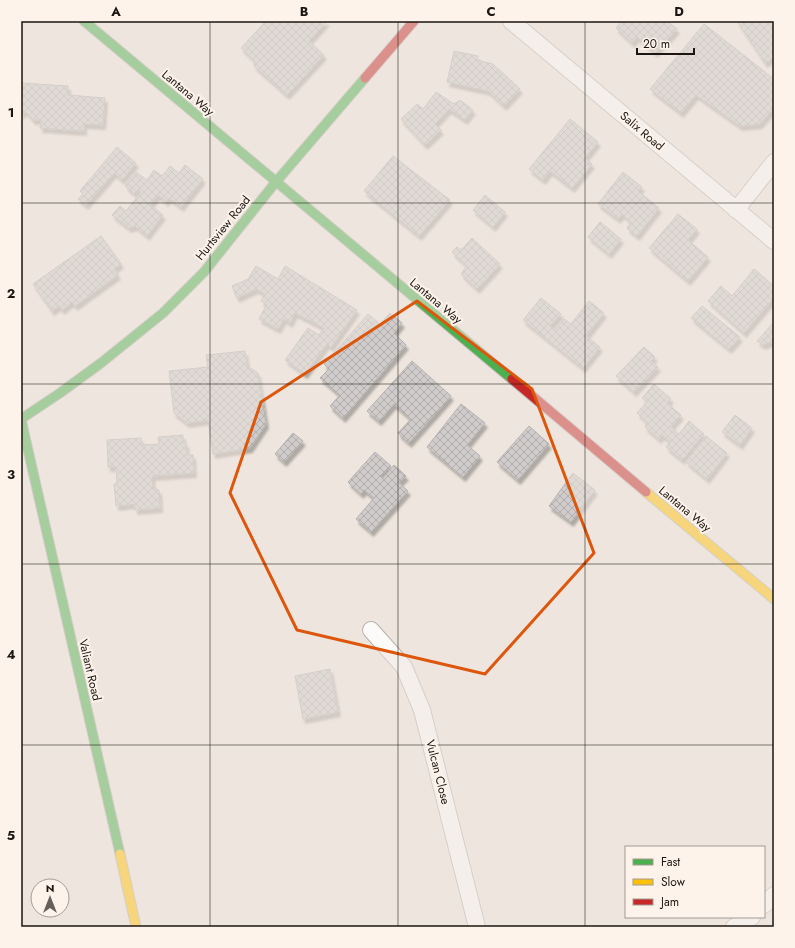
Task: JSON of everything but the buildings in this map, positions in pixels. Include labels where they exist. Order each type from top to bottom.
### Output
[{"type":"street","name":"Lantana Way","points":[[84,21],[275,183],[774,599]]},
{"type":"street","name":"Hurtsview Road","points":[[21,419],[102,363],[163,313],[204,272],[275,183],[414,21]]},
{"type":"street","name":"Salix Road","points":[[511,21],[774,241]]},
{"type":"street","points":[[736,210],[774,162]]},
{"type":"street","name":"Valiant Road","points":[[21,419],[136,927]]},
{"type":"street","name":"Vulcan Close","points":[[371,630],[404,667],[422,710],[477,927]]},
{"type":"street","points":[[765,904],[774,895]]},
{"type":"street","points":[[734,927],[750,918]]},
{"type":"highlighted area","points":[[417,301],[532,389],[594,553],[485,674],[297,630],[230,493],[261,402]]},
{"type":"traffic: fast","points":[[84,21],[512,379]]},
{"type":"traffic: fast","points":[[21,419],[101,363],[163,313],[204,272],[275,183],[365,78]]},
{"type":"traffic: fast","points":[[21,419],[120,854]]},
{"type":"traffic: slow","points":[[646,492],[774,599]]},
{"type":"traffic: slow","points":[[120,854],[136,927]]},
{"type":"traffic: jam","points":[[365,78],[414,21]]},
{"type":"traffic: jam","points":[[512,379],[646,492]]}]
